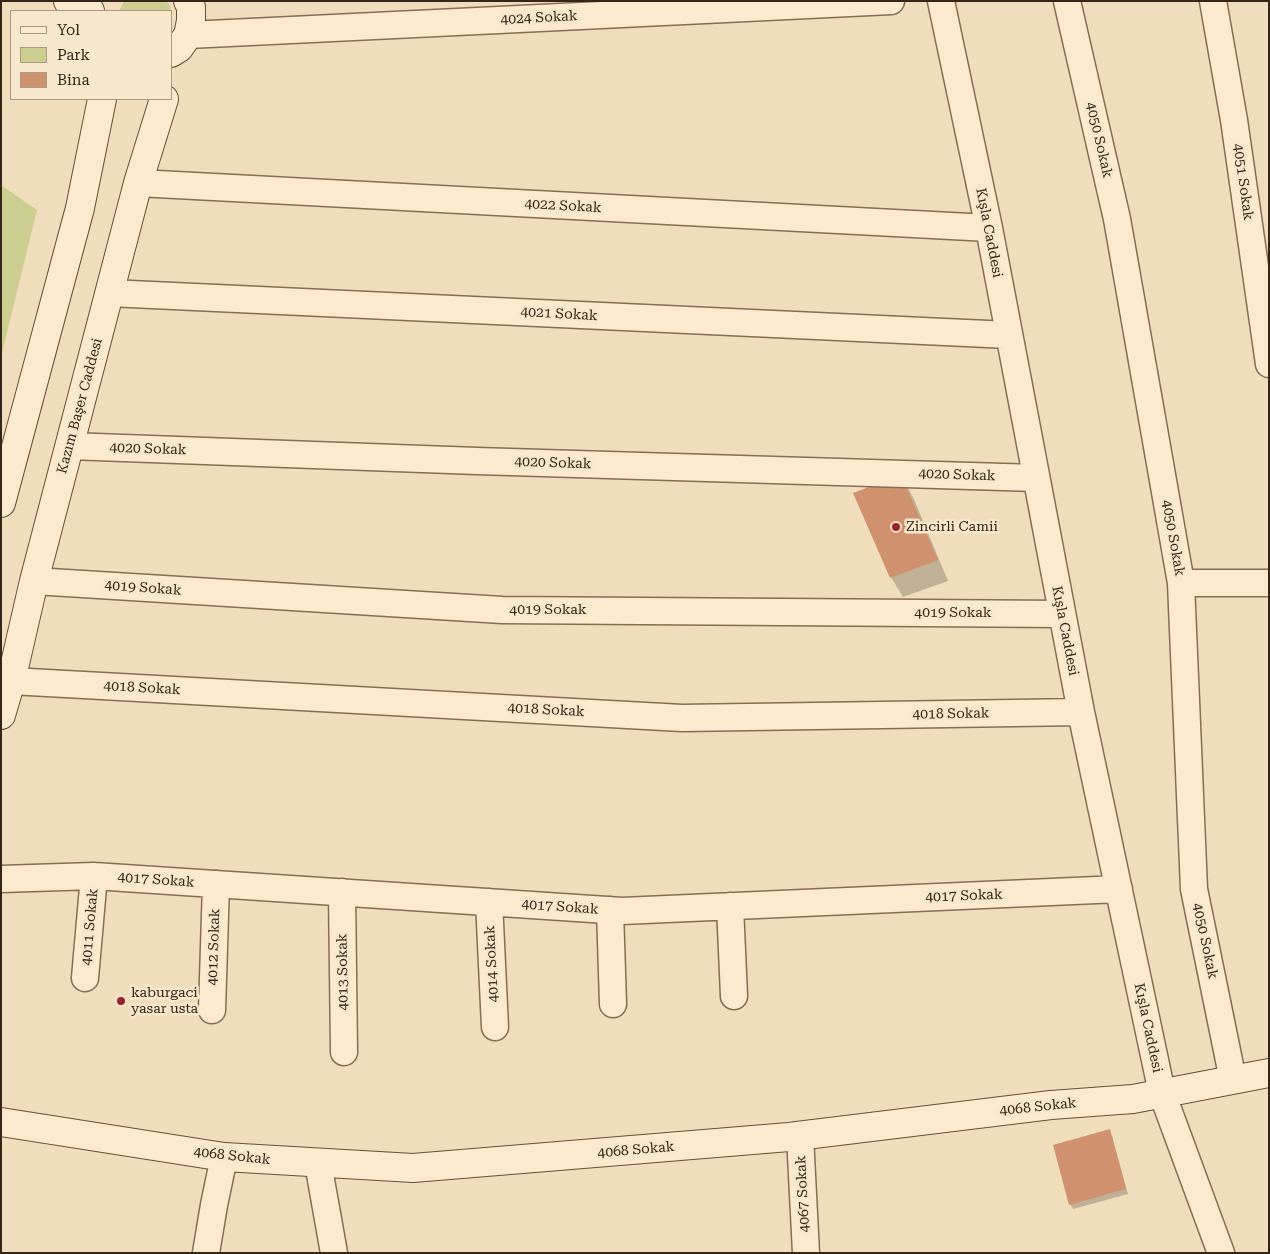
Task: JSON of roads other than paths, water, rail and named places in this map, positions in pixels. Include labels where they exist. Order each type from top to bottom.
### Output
[{"type":"main road","points":[[68,1],[88,10]]},
{"type":"main road","points":[[172,71],[180,45],[192,21],[191,7],[188,1]]},
{"type":"main road","points":[[1,503],[80,208],[102,100]]},
{"type":"main road","name":"Kazım Başer Caddesi","points":[[1,715],[138,183],[164,100]]},
{"type":"main road","name":"4068 Sokak","points":[[1,1122],[224,1157],[413,1168],[800,1136],[1051,1105],[1133,1099],[1269,1073]]},
{"type":"street","name":"4024 Sokak","points":[[180,45],[891,1]]},
{"type":"street","name":"Kışla Caddesi","points":[[941,1],[989,228],[1081,712],[1162,1093],[1221,1253]]},
{"type":"street","name":"4050 Sokak","points":[[1066,1],[1117,219],[1181,583],[1194,890],[1233,1080]]},
{"type":"street","name":"4051 Sokak","points":[[1213,1],[1234,120],[1269,364]]},
{"type":"street","name":"4022 Sokak","points":[[138,183],[989,228]]},
{"type":"street","name":"4021 Sokak","points":[[109,293],[1009,335]]},
{"type":"street","name":"4020 Sokak","points":[[69,446],[1036,478]]},
{"type":"street","name":"4019 Sokak","points":[[34,581],[502,610],[1062,614]]},
{"type":"street","points":[[1181,583],[1269,583]]},
{"type":"street","name":"4018 Sokak","points":[[11,681],[682,718],[1081,712]]},
{"type":"street","name":"4017 Sokak","points":[[1,879],[94,876],[610,910],[1119,889]]},
{"type":"street","name":"4011 Sokak","points":[[85,978],[94,876]]},
{"type":"street","name":"4012 Sokak","points":[[212,1010],[216,884]]},
{"type":"street","name":"4013 Sokak","points":[[342,892],[344,1052]]},
{"type":"street","name":"4014 Sokak","points":[[489,902],[495,1027]]},
{"type":"street","points":[[730,906],[734,996]]},
{"type":"street","points":[[610,910],[613,1004]]},
{"type":"street","name":"4067 Sokak","points":[[800,1136],[806,1253]]},
{"type":"street","points":[[206,1253],[224,1157]]},
{"type":"street","points":[[318,1163],[334,1253]]},
{"type":"place","name":"Zincirli Camii","points":[[896,527]]},
{"type":"place","name":"kaburgaci yasar usta","points":[[121,1001]]}]
